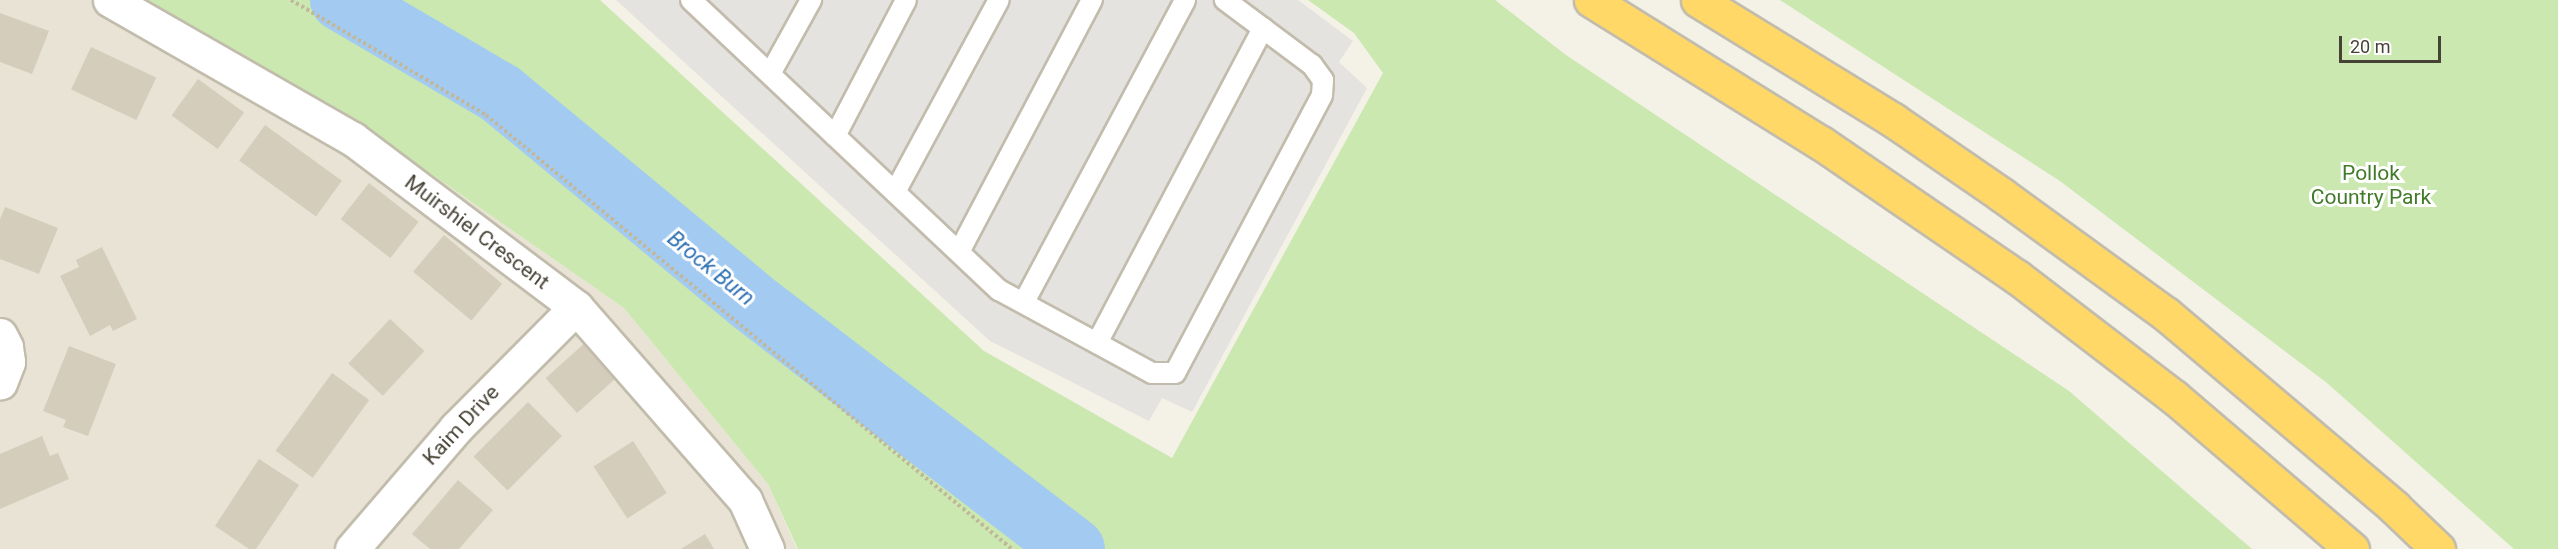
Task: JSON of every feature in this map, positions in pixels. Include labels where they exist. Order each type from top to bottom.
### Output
[{"type":"highway","points":[[1591,0],[1821,142],[2017,277],[2174,398],[2352,549]]},
{"type":"highway","points":[[1698,0],[1893,120],[2002,195],[2166,314],[2394,507],[2438,549]]},
{"type":"street","name":"Muirshiel Crescent","points":[[110,0],[353,139],[576,307],[745,500],[767,549]]},
{"type":"street","name":"Kaim Drive","points":[[352,549],[456,428],[576,307]]},
{"type":"street","points":[[0,335],[6,347],[8,362],[0,383]]},
{"type":"lane","points":[[691,0],[713,8],[770,74],[999,290],[1152,373],[1175,373],[1322,95],[1323,80],[1312,65],[1226,0]]},
{"type":"lane","points":[[770,74],[811,0]]},
{"type":"lane","points":[[835,136],[906,0]]},
{"type":"lane","points":[[895,192],[999,0]]},
{"type":"lane","points":[[959,252],[1092,0]]},
{"type":"lane","points":[[1024,302],[1185,0]]},
{"type":"lane","points":[[1097,342],[1263,28]]},
{"type":"path","points":[[291,0],[486,115],[1012,549]]},
{"type":"shaded area","points":[[0,0],[98,0],[371,132],[624,308],[768,484],[797,549],[0,549]]},
{"type":"shaded area","points":[[616,0],[1298,0],[1353,41],[1339,62],[1367,88],[1192,412],[1162,398],[1149,421],[990,341]]},
{"type":"green space","points":[[98,0],[600,0],[984,351],[1172,458],[1383,73],[1354,33],[1308,0],[1495,0],[1566,55],[2069,391],[2252,549],[798,549],[768,484],[624,308],[371,132]]},
{"type":"green space","name":"Pollok Country Park","points":[[1780,0],[2558,0],[2558,549],[2514,549],[2327,383],[2060,181]]},
{"type":"building","points":[[0,13],[49,31],[32,74],[0,62]]},
{"type":"building","points":[[91,47],[156,77],[136,120],[71,90]]},
{"type":"building","points":[[198,79],[244,113],[218,149],[172,115]]},
{"type":"building","points":[[265,125],[342,181],[316,216],[239,161]]},
{"type":"building","points":[[369,183],[419,222],[390,258],[341,219]]},
{"type":"building","points":[[5,207],[58,228],[39,274],[0,259],[0,219]]},
{"type":"building","points":[[444,235],[502,284],[471,321],[413,272]]},
{"type":"building","points":[[102,247],[137,319],[113,331],[110,325],[90,336],[60,276],[79,267],[76,260]]},
{"type":"building","points":[[390,319],[424,351],[383,396],[348,364]]},
{"type":"building","points":[[588,340],[619,375],[577,413],[546,378]]},
{"type":"building","points":[[69,346],[116,364],[88,436],[63,427],[66,420],[43,411]]},
{"type":"building","points":[[332,373],[369,400],[313,478],[276,451]]},
{"type":"building","points":[[528,402],[562,436],[507,490],[474,456]]},
{"type":"building","points":[[42,436],[50,456],[58,453],[69,479],[0,509],[0,454]]},
{"type":"building","points":[[633,441],[667,493],[627,519],[594,467]]},
{"type":"building","points":[[259,459],[299,485],[256,549],[249,549],[215,526]]},
{"type":"building","points":[[458,480],[493,510],[459,549],[430,549],[412,534]]},
{"type":"building","points":[[705,534],[714,549],[681,549]]},
{"type":"waterway","name":"Brock Burn","points":[[341,0],[501,94],[751,301],[1074,549]]}]
